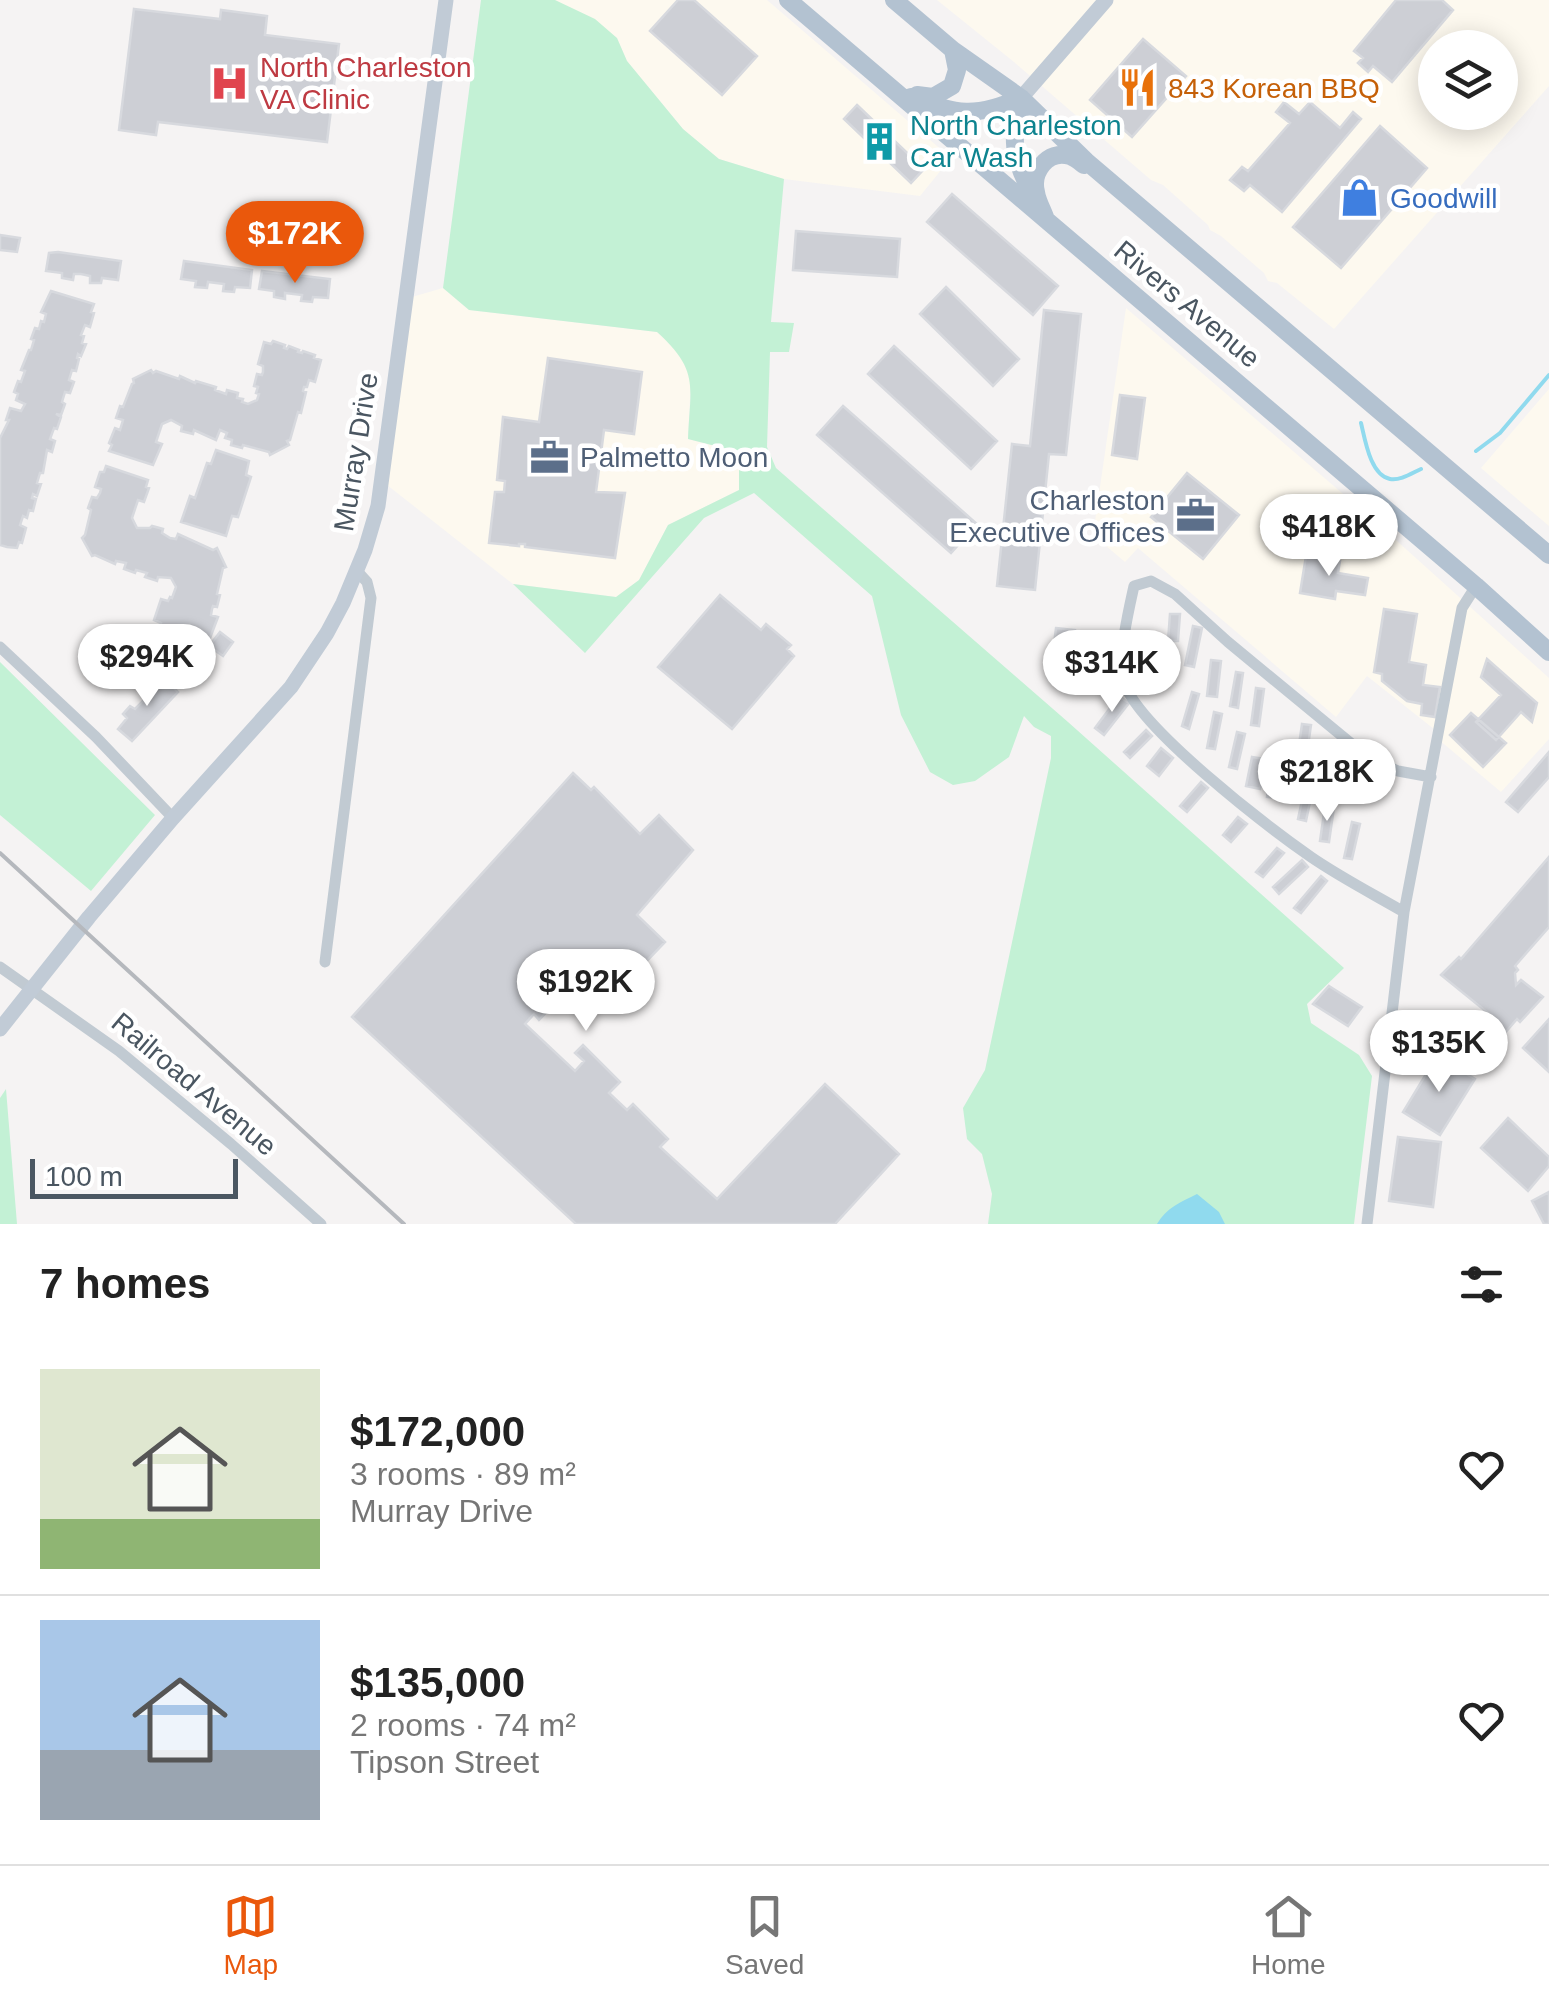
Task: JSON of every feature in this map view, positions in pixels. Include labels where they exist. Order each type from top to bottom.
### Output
[{"type":"main road","name":"Rivers Avenue","points":[[788,0],[1549,652]]},
{"type":"main road","name":"Rivers Avenue","points":[[894,0],[1021,98],[1106,178],[1549,554]]},
{"type":"main road","points":[[897,92],[933,97],[944,92],[955,79],[954,50]]},
{"type":"main road","points":[[897,92],[945,110],[967,112],[987,111],[1021,98]]},
{"type":"main road","points":[[1021,98],[1013,128],[1015,147],[1026,184],[1046,219]]},
{"type":"main road","points":[[1046,219],[1034,190],[1036,174],[1048,159],[1070,156],[1106,178]]},
{"type":"street","name":"Murray Drive","points":[[0,1029],[75,933],[291,687],[327,633],[358,571],[378,506],[446,0]]},
{"type":"street","points":[[1021,98],[1106,0]]},
{"type":"street","points":[[325,962],[371,598],[367,582],[358,571]]},
{"type":"street","points":[[1404,912],[1312,858],[1178,751],[1141,711],[1123,681],[1124,640],[1134,586],[1151,581],[1175,594],[1370,760],[1398,771],[1431,776]]},
{"type":"street","points":[[1367,1224],[1404,912],[1462,608],[1476,586]]},
{"type":"street","points":[[0,646],[96,737],[173,818]]},
{"type":"street","name":"Railroad Avenue","points":[[0,967],[120,1051],[321,1224]]},
{"type":"shaded area","points":[[555,0],[767,0],[951,158],[920,196],[784,179],[719,159],[683,129],[627,61],[617,38]]},
{"type":"shaded area","points":[[937,0],[1549,0],[1549,86],[1518,121],[1518,30],[1418,30],[1418,130],[1510,130],[1334,329],[1277,283],[1268,281],[1264,273],[1210,230],[1163,185],[1151,180]]},
{"type":"shaded area","points":[[443,288],[469,310],[657,332],[679,352],[691,378],[688,439],[739,452],[739,490],[668,525],[639,580],[616,597],[513,584],[382,481],[405,299]]},
{"type":"shaded area","points":[[1126,308],[1377,523],[1549,678],[1549,739],[1501,792],[1438,739],[1439,733],[1367,676],[1336,717],[1138,548],[1125,562],[1093,535]]},
{"type":"shaded area","points":[[1549,389],[1549,526],[1481,468]]},
{"type":"green space","points":[[481,0],[555,0],[595,19],[617,38],[627,61],[683,129],[719,159],[784,179],[771,322],[794,323],[789,352],[770,352],[767,447],[776,468],[1344,968],[1307,1004],[1311,1023],[1359,1055],[1372,1076],[1354,1224],[988,1224],[992,1194],[982,1154],[967,1139],[963,1108],[985,1070],[1051,758],[1051,736],[1024,716],[1009,757],[975,781],[953,785],[930,772],[901,715],[872,596],[754,493],[704,518],[585,653],[513,584],[616,597],[639,580],[668,525],[739,490],[739,452],[688,439],[690,392],[686,369],[657,332],[469,310],[443,288]]},
{"type":"green space","points":[[0,662],[155,815],[91,891],[0,815]]},
{"type":"green space","points":[[6,1089],[17,1224],[0,1224],[0,1098]]},
{"type":"water","points":[[1197,1194],[1219,1212],[1225,1224],[1157,1224],[1169,1210]]},
{"type":"building","points":[[678,0],[694,0],[757,56],[722,95],[650,31]]},
{"type":"building","points":[[1396,0],[1442,0],[1453,10],[1436,30],[1418,30],[1418,51],[1392,82],[1373,66],[1368,72],[1358,63],[1363,58],[1354,51]]},
{"type":"building","name":"North Charleston VA Clinic","points":[[134,9],[220,19],[221,10],[267,16],[265,35],[339,44],[327,142],[158,122],[156,135],[119,130]]},
{"type":"building","name":"843 Korean BBQ","points":[[1143,39],[1186,76],[1132,137],[1090,100]]},
{"type":"building","name":"Goodwill","points":[[1284,102],[1299,114],[1310,102],[1340,128],[1353,112],[1361,119],[1282,212],[1250,185],[1244,191],[1230,180],[1242,167],[1248,171],[1290,123],[1276,112]]},
{"type":"building","name":"North Charleston Car Wash","points":[[857,105],[924,169],[911,183],[844,119]]},
{"type":"building","name":"Goodwill","points":[[1380,126],[1427,168],[1341,268],[1293,227]]},
{"type":"building","points":[[952,194],[1058,286],[1033,315],[927,222]]},
{"type":"building","points":[[796,231],[900,239],[897,277],[793,270]]},
{"type":"building","points":[[0,235],[20,238],[17,252],[0,250]]},
{"type":"building","points":[[49,253],[121,261],[118,280],[102,278],[101,283],[90,283],[90,276],[74,274],[73,280],[62,278],[62,273],[46,271]]},
{"type":"building","points":[[184,261],[252,270],[250,288],[223,291],[224,284],[208,282],[207,288],[195,287],[196,281],[181,279]]},
{"type":"building","points":[[262,271],[330,279],[328,298],[313,297],[312,302],[301,301],[302,295],[285,293],[285,299],[274,297],[274,291],[259,289]]},
{"type":"building","points":[[946,287],[1019,359],[993,386],[920,314]]},
{"type":"building","points":[[51,291],[94,304],[94,313],[90,327],[85,325],[81,335],[82,343],[86,344],[81,356],[78,354],[76,371],[72,370],[69,380],[74,382],[70,393],[65,392],[61,415],[56,414],[61,417],[50,439],[55,441],[52,452],[47,450],[37,496],[33,494],[33,511],[29,510],[27,518],[23,516],[20,525],[26,528],[22,543],[17,548],[7,547],[0,545],[0,438],[10,408],[21,411],[25,404],[16,400],[18,394],[14,392],[25,371],[21,370],[31,350],[35,328],[39,329],[41,321],[44,322],[46,314],[41,312]]},
{"type":"building","points":[[1044,310],[1081,314],[1066,455],[1049,454],[1035,590],[997,586],[1012,444],[1030,446]]},
{"type":"building","points":[[273,341],[321,360],[315,382],[309,380],[304,387],[301,413],[298,412],[287,441],[289,445],[270,455],[231,445],[232,440],[225,438],[227,433],[220,430],[216,440],[194,430],[193,434],[181,431],[182,426],[171,420],[162,424],[156,442],[162,444],[153,465],[109,451],[115,428],[120,430],[123,420],[116,418],[120,406],[123,407],[133,379],[151,370],[179,379],[180,376],[226,394],[227,390],[238,393],[237,398],[248,404],[257,400],[259,394],[254,386],[257,374],[263,372],[263,366],[258,364],[264,342]]},
{"type":"building","points":[[894,346],[997,441],[971,469],[868,374]]},
{"type":"building","name":"Palmetto Moon","points":[[548,358],[642,372],[634,434],[604,430],[596,492],[625,493],[615,558],[525,544],[489,543],[495,492],[504,492],[505,481],[497,480],[503,417],[539,422]]},
{"type":"building","points":[[1120,395],[1145,398],[1137,459],[1112,455]]},
{"type":"building","points":[[843,406],[977,524],[951,553],[817,435]]},
{"type":"building","points":[[216,450],[249,461],[246,475],[251,477],[238,517],[232,516],[226,536],[181,522],[190,496],[195,498],[207,463],[211,464]]},
{"type":"building","points":[[106,466],[148,480],[144,502],[138,500],[132,518],[137,528],[152,526],[163,529],[162,533],[170,538],[176,539],[178,534],[213,550],[217,548],[226,567],[217,607],[212,609],[211,615],[218,617],[210,638],[202,640],[173,627],[172,630],[160,626],[154,620],[161,599],[172,598],[176,587],[171,578],[158,577],[157,581],[145,577],[147,573],[124,569],[126,563],[115,564],[92,556],[82,538],[92,497],[97,498],[100,493],[101,489],[95,487],[100,472]]},
{"type":"building","name":"Charleston Executive Offices","points":[[1187,473],[1239,515],[1203,559],[1151,517]]},
{"type":"building","points":[[1306,556],[1340,561],[1338,573],[1368,578],[1365,595],[1336,591],[1335,599],[1300,593]]},
{"type":"building","points":[[720,595],[761,630],[766,624],[791,645],[787,649],[794,656],[732,729],[658,667]]},
{"type":"building","points":[[1384,609],[1417,614],[1409,662],[1426,665],[1423,685],[1440,687],[1435,717],[1421,715],[1422,704],[1407,701],[1382,681],[1382,674],[1374,672]]},
{"type":"building","points":[[1170,614],[1180,614],[1178,641],[1168,641]]},
{"type":"building","points":[[1193,626],[1202,628],[1194,667],[1185,665]]},
{"type":"building","points":[[1056,628],[1075,630],[1071,667],[1058,666],[1059,661],[1052,660]]},
{"type":"building","points":[[220,632],[233,642],[223,656],[209,646]]},
{"type":"building","points":[[1487,659],[1537,703],[1532,722],[1521,712],[1496,740],[1476,722],[1501,695],[1481,677]]},
{"type":"building","points":[[1211,660],[1221,661],[1217,697],[1207,696]]},
{"type":"building","points":[[1236,672],[1243,673],[1238,708],[1230,706]]},
{"type":"building","points":[[165,679],[178,692],[132,741],[118,729],[127,718],[123,714],[146,698],[142,693],[150,686],[154,689]]},
{"type":"building","points":[[1256,688],[1264,689],[1259,726],[1251,725]]},
{"type":"building","points":[[1192,692],[1199,694],[1189,729],[1182,726]]},
{"type":"building","points":[[1119,696],[1129,703],[1104,735],[1095,728]]},
{"type":"building","points":[[1214,712],[1222,714],[1215,749],[1207,748]]},
{"type":"building","points":[[1471,713],[1506,743],[1483,767],[1450,735]]},
{"type":"building","points":[[1302,724],[1311,725],[1305,767],[1296,766]]},
{"type":"building","points":[[1146,730],[1152,736],[1130,758],[1124,752]]},
{"type":"building","points":[[1237,732],[1245,734],[1237,769],[1229,767]]},
{"type":"building","points":[[1161,748],[1173,758],[1159,776],[1147,766]]},
{"type":"building","points":[[1549,752],[1549,777],[1518,812],[1506,802]]},
{"type":"building","points":[[1252,757],[1265,759],[1260,789],[1246,786]]},
{"type":"building","points":[[1270,771],[1290,774],[1287,799],[1267,797]]},
{"type":"building","points":[[573,773],[591,790],[594,787],[640,834],[659,815],[693,850],[637,915],[665,942],[589,1021],[563,995],[539,1020],[534,1014],[525,1024],[575,1071],[584,1061],[575,1053],[583,1045],[620,1082],[609,1093],[627,1110],[633,1104],[668,1139],[660,1147],[717,1199],[825,1084],[899,1154],[835,1224],[576,1224],[352,1017]]},
{"type":"building","points":[[1201,782],[1208,788],[1187,812],[1180,806]]},
{"type":"building","points":[[1305,786],[1313,788],[1306,821],[1298,819]]},
{"type":"building","points":[[1325,806],[1334,807],[1329,842],[1320,841]]},
{"type":"building","points":[[1238,817],[1247,824],[1231,842],[1223,835]]},
{"type":"building","points":[[1352,822],[1360,824],[1352,859],[1344,858]]},
{"type":"building","points":[[1277,848],[1284,853],[1263,877],[1256,872]]},
{"type":"building","points":[[1549,857],[1549,927],[1515,966],[1516,985],[1521,980],[1543,997],[1504,1034],[1484,1017],[1488,1013],[1441,975],[1461,959]]},
{"type":"building","points":[[1302,860],[1308,867],[1279,894],[1273,887]]},
{"type":"building","points":[[1321,876],[1327,881],[1301,913],[1294,908]]},
{"type":"building","points":[[1329,986],[1362,1007],[1348,1026],[1313,1004]]},
{"type":"building","points":[[1549,1019],[1549,1072],[1523,1048]]},
{"type":"building","points":[[1437,1056],[1475,1079],[1440,1135],[1403,1112]]},
{"type":"building","points":[[1508,1118],[1549,1157],[1549,1166],[1528,1191],[1481,1148]]},
{"type":"building","points":[[1398,1137],[1441,1142],[1433,1207],[1389,1201]]},
{"type":"building","points":[[1549,1192],[1549,1224],[1544,1224],[1532,1201]]},
{"type":"waterway","points":[[1476,451],[1500,433],[1549,375]]},
{"type":"waterway","points":[[1361,423],[1370,456],[1383,476],[1398,479],[1421,469]]},
{"type":"railway","points":[[0,853],[404,1224]]},
{"type":"place","name":"North Charleston VA Clinic","points":[[230,83]]},
{"type":"place","name":"843 Korean BBQ","points":[[1138,88]]},
{"type":"place","name":"North Charleston Car Wash","points":[[880,141]]},
{"type":"place","name":"Goodwill","points":[[1360,198]]},
{"type":"place","name":"Palmetto Moon","points":[[550,457]]},
{"type":"place","name":"Charleston Executive Offices","points":[[1195,516]]}]
